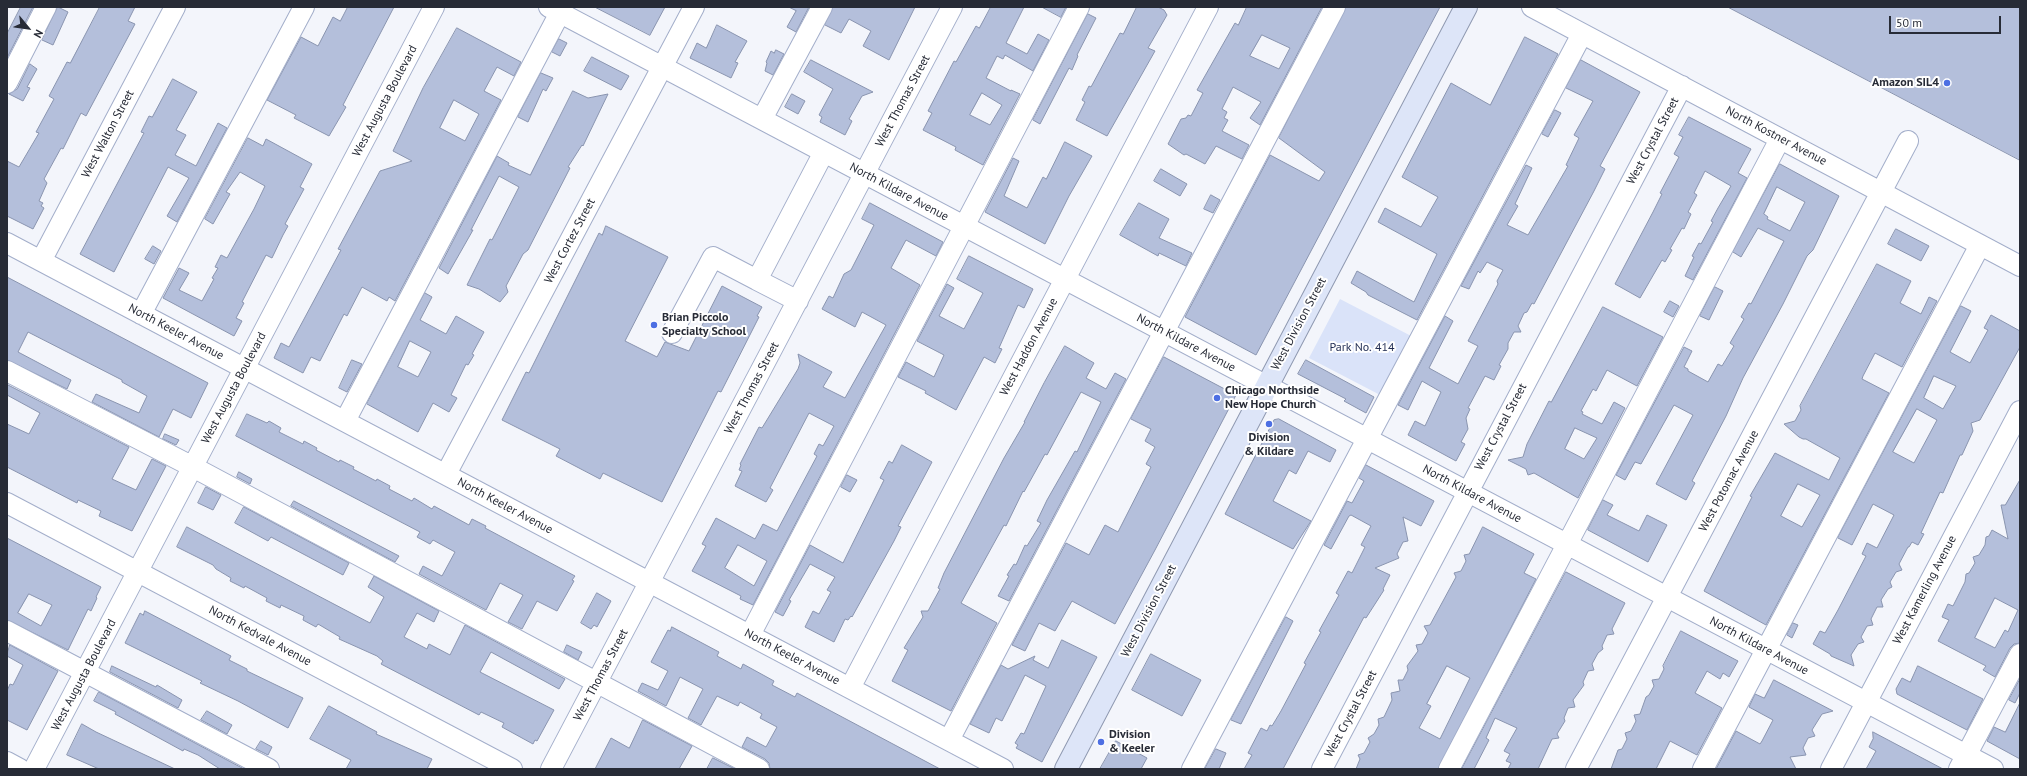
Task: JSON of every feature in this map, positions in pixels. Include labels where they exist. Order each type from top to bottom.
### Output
[{"type":"main road","name":"West Division Street","points":[[1066,769],[1466,7]]},
{"type":"street","points":[[7,83],[46,7]]},
{"type":"street","name":"West Walton Street","points":[[41,261],[175,7]]},
{"type":"street","points":[[141,314],[304,7]]},
{"type":"street","name":"West Augusta Boulevard","points":[[34,769],[434,7]]},
{"type":"street","name":"West Cortez Street","points":[[446,474],[694,7]]},
{"type":"street","points":[[762,120],[822,7]]},
{"type":"street","name":"West Thomas Street","points":[[551,769],[952,7]]},
{"type":"street","points":[[750,635],[1079,7]]},
{"type":"street","name":"West Haddon Avenue","points":[[850,688],[1208,7]]},
{"type":"street","points":[[949,740],[1335,7]]},
{"type":"street","name":"North Kostner Avenue","points":[[1532,7],[2020,266]]},
{"type":"street","points":[[345,421],[557,9]]},
{"type":"street","name":"North Kildare Avenue","points":[[557,9],[762,120],[1866,702],[1963,762],[1993,769]]},
{"type":"street","points":[[1192,769],[1582,34]]},
{"type":"street","name":"West Crystal Street","points":[[1322,769],[1682,86]]},
{"type":"street","points":[[1449,769],[1780,139]]},
{"type":"street","name":"West Potomac Avenue","points":[[1576,769],[1908,141]]},
{"type":"street","points":[[758,280],[824,152]]},
{"type":"street","name":"North Keeler Avenue","points":[[7,243],[1003,769]]},
{"type":"street","points":[[1703,769],[1980,245]]},
{"type":"street","points":[[672,333],[713,257],[798,301]]},
{"type":"street","points":[[7,371],[193,467],[759,769]]},
{"type":"street","name":"West Kamerling Avenue","points":[[1831,769],[2020,411]]},
{"type":"street","name":"North Kedvale Avenue","points":[[7,503],[512,769]]},
{"type":"street","points":[[7,631],[269,769]]},
{"type":"street","points":[[1963,762],[2020,654]]},
{"type":"street","points":[[7,762],[20,769]]},
{"type":"green space","name":"Park No. 414","points":[[1340,299],[1415,338],[1384,397],[1309,358]]},
{"type":"building","points":[[21,7],[33,7],[7,58],[7,34]]},
{"type":"building","points":[[58,7],[68,12],[53,45],[42,40]]},
{"type":"building","points":[[100,7],[135,7],[128,21],[135,24],[86,116],[81,113],[63,149],[61,148],[44,179],[47,183],[39,201],[43,203],[41,206],[44,208],[33,229],[7,216],[7,161],[19,167],[39,133],[36,132],[54,99],[49,96],[67,62],[70,63]]},
{"type":"building","points":[[348,7],[394,7],[343,105],[346,107],[329,136],[294,118],[296,115],[267,100],[301,37],[318,46],[333,17],[340,21]]},
{"type":"building","points":[[595,7],[665,7],[650,35]]},
{"type":"building","points":[[789,7],[809,7],[796,32],[787,27],[796,11]]},
{"type":"building","points":[[833,7],[915,7],[889,60],[863,46],[871,31],[849,19],[841,33],[825,25]]},
{"type":"building","points":[[991,7],[1024,7],[1006,43],[1027,54],[1038,34],[1049,40],[1033,71],[1005,55],[1003,59],[997,56],[986,78],[1020,94],[983,165],[955,150],[956,147],[923,130],[932,113],[928,111],[954,61],[956,62],[976,26],[979,28]],"holes":[[[982,93],[1002,105],[990,125],[970,115]]]},
{"type":"building","points":[[1042,7],[1066,7],[1061,17]]},
{"type":"building","points":[[1137,7],[1158,7],[1164,10],[1167,15],[1148,48],[1155,51],[1107,136],[1076,120],[1085,102],[1082,100],[1089,86],[1091,87],[1120,33],[1123,34]]},
{"type":"building","points":[[1247,7],[1322,7],[1260,125],[1250,118],[1261,102],[1233,87],[1222,109],[1227,112],[1224,118],[1228,120],[1222,131],[1249,145],[1242,159],[1216,146],[1205,164],[1186,154],[1184,155],[1168,144],[1181,119],[1186,118],[1188,115],[1191,116],[1203,93],[1197,90],[1235,23],[1238,25]],"holes":[[[1262,35],[1290,48],[1279,69],[1250,56]]]},
{"type":"building","points":[[1346,7],[1440,7],[1256,355],[1185,317],[1270,155],[1319,181],[1325,172],[1279,138]]},
{"type":"building","name":"Amazon SIL4","points":[[1728,7],[2020,7],[2020,160]]},
{"type":"building","points":[[1088,14],[1096,18],[1077,55],[1078,56],[1072,70],[1069,68],[1040,124],[1033,120]]},
{"type":"building","points":[[717,25],[747,41],[735,62],[738,63],[731,78],[690,58],[697,43],[706,48]]},
{"type":"building","points":[[457,28],[521,62],[514,76],[497,67],[484,91],[501,100],[395,301],[389,297],[387,301],[362,287],[347,316],[344,314],[320,361],[311,357],[303,373],[274,358],[281,343],[289,347],[341,250],[338,249],[380,171],[412,161],[393,151],[423,88]],"holes":[[[454,100],[479,114],[465,141],[440,128]]]},
{"type":"building","points":[[1525,37],[1558,54],[1417,320],[1368,295],[1366,292],[1351,283],[1357,271],[1414,302],[1437,254],[1378,222],[1385,208],[1421,227],[1438,197],[1402,177],[1451,83],[1490,105]]},
{"type":"building","points":[[559,39],[567,43],[560,56],[552,52]]},
{"type":"building","points":[[776,50],[784,54],[773,75],[765,71],[766,62],[771,51],[774,53]]},
{"type":"building","points":[[592,57],[629,76],[621,90],[584,71]]},
{"type":"building","points":[[811,60],[873,92],[862,96],[849,119],[852,121],[845,135],[820,122],[822,117],[819,115],[833,89],[804,72]]},
{"type":"building","points":[[1581,60],[1640,92],[1600,166],[1605,169],[1594,191],[1534,304],[1532,303],[1527,312],[1524,313],[1518,326],[1521,332],[1514,332],[1508,343],[1508,349],[1499,365],[1501,366],[1494,380],[1485,376],[1468,408],[1470,409],[1466,418],[1468,429],[1461,442],[1465,444],[1456,461],[1408,435],[1415,421],[1425,426],[1441,392],[1422,381],[1408,410],[1398,405],[1445,316],[1453,321],[1429,368],[1458,384],[1478,346],[1468,341],[1498,284],[1497,281],[1503,270],[1487,262],[1480,273],[1478,271],[1469,289],[1461,286],[1526,165],[1532,168],[1515,204],[1518,206],[1507,225],[1528,235],[1568,166],[1566,165],[1579,138],[1574,135],[1593,101],[1566,88]]},
{"type":"building","points":[[30,64],[37,69],[27,87],[30,88],[23,101],[9,94],[17,89]]},
{"type":"building","points":[[541,73],[553,78],[546,91],[543,89],[528,122],[518,117]]},
{"type":"building","points":[[173,79],[197,92],[176,130],[186,135],[175,155],[196,166],[218,123],[227,128],[177,222],[167,216],[189,178],[168,167],[114,272],[80,254],[144,133],[141,132],[149,116],[152,117]]},
{"type":"building","points":[[573,91],[588,98],[608,94],[583,146],[582,145],[568,167],[570,168],[528,250],[523,254],[506,286],[508,292],[500,302],[479,289],[467,285],[490,239],[492,240],[519,187],[499,176],[471,230],[473,230],[448,274],[439,268],[497,156],[509,163],[508,165],[530,175]]},
{"type":"building","points":[[792,94],[805,101],[798,114],[785,107]]},
{"type":"building","points":[[1555,110],[1561,113],[1548,137],[1542,134]]},
{"type":"building","points":[[1689,117],[1751,149],[1738,173],[1747,178],[1693,280],[1685,276],[1694,257],[1692,256],[1699,243],[1701,244],[1713,222],[1711,221],[1731,186],[1705,171],[1694,193],[1697,195],[1688,212],[1691,214],[1684,229],[1682,228],[1670,249],[1672,250],[1665,262],[1662,260],[1640,298],[1615,284],[1653,212],[1662,194],[1660,193],[1679,157],[1674,154],[1683,137],[1679,135]]},
{"type":"building","points":[[248,138],[263,146],[266,139],[312,164],[300,187],[304,189],[285,224],[288,226],[272,258],[266,255],[242,302],[244,303],[236,318],[242,321],[234,336],[163,298],[179,268],[189,273],[179,290],[202,301],[214,279],[212,278],[218,268],[215,267],[221,255],[227,258],[254,209],[265,186],[240,172],[226,192],[230,194],[213,224],[205,219]]},
{"type":"building","points":[[1065,142],[1092,156],[1069,196],[1045,244],[985,212],[1013,158],[1019,161],[1004,196],[1027,208],[1043,177],[1046,179]]},
{"type":"building","points":[[1780,164],[1839,196],[1813,250],[1807,256],[1743,378],[1726,416],[1692,481],[1695,483],[1686,500],[1656,484],[1693,415],[1674,405],[1641,464],[1635,462],[1625,480],[1616,475],[1684,347],[1692,351],[1684,367],[1688,369],[1688,371],[1708,382],[1718,364],[1722,366],[1734,346],[1730,343],[1744,319],[1741,317],[1749,303],[1751,304],[1784,241],[1758,228],[1741,257],[1733,252]],"holes":[[[1777,187],[1805,202],[1790,231],[1767,219],[1768,217],[1764,214]]]},
{"type":"building","points":[[1161,169],[1187,184],[1180,196],[1154,181]]},
{"type":"building","points":[[1211,195],[1220,200],[1213,213],[1204,209]]},
{"type":"building","points":[[870,203],[943,242],[936,256],[906,240],[891,268],[920,285],[753,605],[740,599],[741,596],[692,571],[706,546],[702,544],[716,518],[755,539],[763,524],[777,531],[817,456],[814,454],[819,444],[823,446],[834,426],[809,413],[770,488],[773,490],[766,502],[735,486],[742,471],[739,470],[740,464],[759,427],[762,428],[798,369],[800,363],[798,354],[832,372],[823,387],[845,398],[886,325],[862,312],[855,327],[822,309],[829,296],[833,298],[844,274],[851,270],[874,225],[862,219]],"holes":[[[738,545],[767,561],[754,586],[725,568]]]},
{"type":"building","points":[[1139,203],[1169,219],[1159,238],[1192,253],[1186,266],[1159,253],[1158,256],[1120,235]]},
{"type":"building","points":[[606,226],[668,257],[625,341],[657,357],[665,342],[689,351],[722,286],[762,307],[757,316],[759,317],[721,392],[718,391],[662,502],[603,473],[600,479],[556,456],[560,449],[502,420],[526,372],[529,373],[599,233],[602,235]]},
{"type":"building","points":[[1896,229],[1929,246],[1921,261],[1888,244]]},
{"type":"building","points":[[153,246],[161,251],[154,264],[145,259]]},
{"type":"building","points":[[969,256],[1033,289],[1024,308],[1018,305],[999,348],[1002,349],[995,363],[984,357],[956,410],[925,393],[926,391],[898,377],[906,362],[934,377],[944,355],[917,341],[947,284],[954,288],[939,316],[964,329],[983,293],[957,279]]},
{"type":"building","points":[[1877,264],[1911,281],[1900,303],[1921,314],[1929,297],[1937,301],[1902,367],[1875,353],[1862,379],[1889,393],[1766,625],[1704,591],[1752,497],[1750,496],[1775,453],[1829,480],[1840,458],[1806,439],[1799,437],[1784,424],[1795,421],[1801,410],[1800,406]],"holes":[[[1798,484],[1820,495],[1802,527],[1781,516]]]},
{"type":"building","points":[[7,277],[208,383],[191,418],[173,409],[159,437],[92,402],[96,394],[139,413],[147,396],[122,382],[122,380],[28,332],[18,352],[71,380],[67,389],[7,360]]},
{"type":"building","points":[[1715,287],[1723,291],[1709,320],[1700,316]]},
{"type":"building","points":[[425,293],[432,297],[420,320],[446,334],[456,316],[484,332],[472,354],[474,355],[468,365],[466,364],[451,395],[457,398],[449,412],[433,403],[418,432],[367,404]],"holes":[[[410,341],[431,352],[418,377],[398,367]]]},
{"type":"building","points":[[1670,301],[1679,306],[1673,317],[1664,312]]},
{"type":"building","points":[[1961,306],[1971,311],[1950,352],[1970,363],[1988,330],[1984,328],[1991,315],[2020,331],[2020,347],[1980,420],[1971,423],[1973,431],[1962,455],[1960,455],[1943,493],[1940,492],[1921,533],[1924,534],[1918,545],[1912,542],[1908,547],[1899,564],[1902,570],[1896,572],[1890,582],[1892,587],[1888,589],[1881,600],[1883,607],[1877,607],[1871,619],[1873,625],[1867,626],[1861,637],[1864,642],[1858,644],[1851,655],[1854,666],[1831,656],[1813,644],[1820,631],[1825,633],[1838,610],[1866,556],[1862,554],[1867,543],[1877,548],[1894,515],[1873,504],[1852,545],[1838,538]],"holes":[[[1934,376],[1956,386],[1943,409],[1924,398]],[[1917,409],[1937,420],[1914,463],[1893,452]]]},
{"type":"building","points":[[1603,307],[1663,337],[1637,386],[1607,370],[1596,391],[1593,389],[1581,411],[1583,412],[1582,414],[1602,424],[1614,402],[1625,408],[1578,498],[1534,473],[1528,475],[1526,469],[1508,460],[1523,457],[1527,444],[1549,401],[1551,402]],"holes":[[[1575,428],[1597,438],[1584,459],[1565,449]]]},
{"type":"building","points":[[1065,346],[1094,363],[1086,378],[1106,389],[1115,373],[1126,379],[1009,601],[998,596],[1009,576],[1007,575],[1014,564],[1016,565],[1025,545],[1027,546],[1041,523],[1037,521],[1047,500],[1075,451],[1077,452],[1101,402],[1081,392],[1047,455],[1045,454],[1024,492],[1023,491],[1006,526],[1004,525],[961,603],[997,623],[951,711],[892,681],[908,650],[904,648],[923,617],[921,611],[928,611],[940,589],[938,588],[944,573]]},
{"type":"building","points":[[1164,357],[1236,395],[1155,550],[1115,624],[1072,601],[1055,631],[1039,623],[1025,651],[1012,645],[1066,543],[1089,555],[1105,525],[1118,532],[1151,467],[1146,464],[1155,447],[1145,441],[1151,429],[1131,419]]},
{"type":"building","points":[[352,360],[362,364],[347,392],[339,388]]},
{"type":"building","points":[[1306,360],[1374,397],[1366,413],[1344,401],[1346,399],[1298,374]]},
{"type":"building","points":[[8,385],[129,447],[112,479],[136,490],[152,459],[166,466],[132,531],[99,516],[101,511],[78,500],[77,503],[7,467],[7,424],[29,434],[40,413],[7,395]]},
{"type":"building","points":[[247,414],[267,423],[269,421],[281,428],[279,432],[303,444],[304,441],[317,448],[316,450],[339,462],[340,460],[354,467],[353,469],[376,481],[377,479],[390,486],[389,489],[412,501],[414,498],[432,509],[434,506],[469,525],[472,519],[486,526],[485,528],[575,576],[572,580],[574,581],[557,611],[537,601],[522,629],[508,622],[523,595],[500,583],[486,610],[419,574],[423,566],[442,576],[455,552],[433,540],[430,544],[417,537],[420,532],[236,436]]},
{"type":"building","points":[[1279,419],[1336,450],[1330,462],[1308,451],[1296,474],[1289,470],[1273,501],[1311,521],[1293,549],[1225,514],[1274,420]]},
{"type":"building","points":[[165,434],[179,440],[176,445],[163,439]]},
{"type":"building","points":[[902,445],[932,462],[898,526],[901,527],[894,541],[852,617],[851,616],[848,620],[845,619],[834,642],[805,627],[813,611],[819,614],[831,592],[827,590],[835,577],[810,564],[789,600],[791,601],[783,616],[775,612],[810,545],[843,563],[884,480],[880,478],[889,461],[892,463]]},
{"type":"building","points":[[1366,465],[1434,501],[1421,526],[1403,517],[1408,541],[1403,542],[1397,554],[1399,558],[1375,568],[1390,575],[1383,589],[1384,590],[1366,618],[1364,617],[1283,769],[1244,769],[1252,755],[1248,753],[1261,728],[1267,731],[1270,725],[1272,726],[1281,711],[1306,664],[1304,663],[1321,632],[1319,631],[1339,595],[1336,593],[1348,571],[1352,573],[1365,547],[1361,545],[1371,526],[1351,515],[1349,516],[1331,549],[1324,545],[1347,501],[1352,503],[1364,481],[1359,478]]},
{"type":"building","points":[[239,472],[252,479],[250,484],[237,477]]},
{"type":"building","points":[[847,475],[857,480],[850,492],[841,487]]},
{"type":"building","points":[[2020,480],[2020,643],[2014,644],[2010,648],[1995,677],[1983,670],[1986,666],[1938,641],[1949,620],[1942,617],[1948,604],[1953,606],[1965,582],[1966,574],[1969,573],[1975,563],[1973,557],[1979,555],[1985,545],[1986,537],[1989,536],[1992,530],[2008,539],[2001,505],[2005,505]],"holes":[[[1995,598],[2018,610],[2008,632],[2005,630],[1995,648],[1975,638]]]},
{"type":"building","points":[[206,487],[221,495],[213,510],[198,503]]},
{"type":"building","points":[[1603,500],[1613,505],[1607,515],[1639,531],[1647,515],[1667,525],[1648,562],[1588,530]]},
{"type":"building","points":[[294,501],[399,556],[395,562],[291,506]]},
{"type":"building","points":[[244,507],[349,563],[343,575],[271,537],[268,541],[235,523]]},
{"type":"building","points":[[187,527],[370,623],[384,597],[368,587],[374,576],[439,611],[434,622],[417,613],[404,637],[427,649],[429,644],[450,655],[465,625],[565,679],[559,689],[491,652],[480,672],[554,710],[537,741],[535,740],[533,744],[502,727],[504,723],[481,712],[479,715],[381,664],[383,661],[377,656],[339,639],[340,637],[318,624],[316,627],[303,620],[304,616],[281,605],[280,608],[266,601],[267,598],[245,586],[244,588],[230,581],[231,578],[216,569],[213,565],[177,547]]},
{"type":"building","points":[[1483,527],[1534,554],[1524,573],[1536,579],[1438,769],[1356,769],[1360,759],[1358,755],[1364,753],[1370,742],[1368,738],[1374,734],[1379,725],[1378,719],[1384,717],[1392,700],[1391,693],[1400,691],[1398,680],[1403,680],[1408,670],[1407,666],[1418,651],[1416,645],[1422,644],[1428,633],[1424,626],[1430,625],[1456,577],[1454,573],[1461,571],[1466,561],[1464,555],[1469,554]],"holes":[[[1447,666],[1470,678],[1440,739],[1419,728],[1431,706],[1427,704]]]},
{"type":"building","points":[[7,538],[101,587],[91,611],[88,609],[68,650],[7,620]],"holes":[[[29,594],[52,605],[41,626],[18,613]]]},
{"type":"building","points":[[1566,572],[1625,603],[1612,629],[1614,634],[1607,635],[1602,646],[1603,649],[1598,653],[1592,664],[1594,670],[1588,671],[1583,682],[1584,685],[1573,700],[1575,707],[1568,708],[1564,718],[1565,721],[1557,734],[1559,738],[1552,739],[1538,769],[1508,769],[1511,763],[1506,761],[1510,754],[1504,751],[1517,728],[1495,718],[1486,738],[1489,740],[1474,769],[1462,769]]},
{"type":"building","points":[[597,593],[611,601],[597,627],[594,625],[591,629],[581,623]]},
{"type":"building","points":[[145,611],[231,656],[229,660],[247,669],[247,671],[303,698],[288,728],[238,701],[200,683],[202,681],[125,643],[140,613],[143,615]]},
{"type":"building","points":[[1286,617],[1293,621],[1241,724],[1231,720]]},
{"type":"building","points":[[1793,623],[1798,625],[1792,638],[1787,635]]},
{"type":"building","points":[[672,627],[719,652],[717,656],[741,669],[743,664],[774,681],[772,685],[795,697],[797,693],[940,769],[770,769],[769,763],[765,759],[742,747],[747,737],[766,747],[777,727],[760,718],[762,714],[740,702],[738,706],[717,696],[701,725],[688,718],[703,689],[680,677],[666,706],[638,691],[642,683],[658,690],[668,671],[651,662],[668,630],[670,631]]},
{"type":"building","points":[[1681,631],[1738,661],[1729,677],[1723,673],[1720,679],[1707,671],[1695,693],[1722,708],[1697,755],[1670,741],[1656,769],[1611,769],[1618,750],[1622,749],[1627,739],[1625,733],[1631,731],[1636,721],[1634,715],[1640,714],[1646,697],[1649,695],[1654,686],[1652,680],[1659,679],[1664,669],[1663,666]]},
{"type":"building","points":[[1062,640],[1097,657],[1042,762],[1016,748],[1018,745],[1015,743],[1021,733],[1024,734],[1046,686],[1025,675],[1002,721],[996,718],[989,733],[970,724],[1001,665],[1008,669],[1035,656],[1033,660],[1048,668]]},
{"type":"building","points":[[10,645],[58,671],[27,730],[7,720],[7,691],[10,684],[13,685],[23,665],[7,656]]},
{"type":"building","points":[[567,645],[582,652],[578,660],[564,652]]},
{"type":"building","points":[[1151,654],[1201,680],[1182,716],[1132,690]]},
{"type":"building","points":[[112,666],[156,687],[157,685],[182,700],[178,708],[110,672]]},
{"type":"building","points":[[1918,666],[1983,699],[1967,730],[1897,694],[1896,689],[1902,678],[1910,682]]},
{"type":"building","points":[[2020,679],[2020,693],[2015,703],[2009,700]]},
{"type":"building","points":[[1774,680],[1833,711],[1822,714],[1812,730],[1815,736],[1808,738],[1803,748],[1806,755],[1790,757],[1796,769],[1716,769],[1736,731],[1760,744],[1762,741],[1773,720],[1749,707],[1755,694],[1764,698]]},
{"type":"building","points":[[99,692],[244,769],[220,769],[198,755],[184,749],[183,751],[94,701]]},
{"type":"building","points":[[2020,703],[2020,759],[1987,741],[1994,727],[2005,732]]},
{"type":"building","points":[[329,706],[377,732],[376,734],[432,759],[427,769],[346,769],[351,760],[310,739]]},
{"type":"building","points":[[207,711],[232,725],[227,734],[201,720]]},
{"type":"building","points":[[643,720],[692,746],[679,769],[595,769],[611,738],[629,748]]},
{"type":"building","points":[[82,724],[175,769],[99,769],[67,755]]},
{"type":"building","points":[[1873,732],[1943,769],[1866,769],[1876,751],[1869,747],[1873,739]]},
{"type":"building","points":[[261,741],[272,747],[268,755],[256,749]]},
{"type":"building","points":[[1116,741],[1147,758],[1141,769],[1100,769]]},
{"type":"building","points":[[1216,749],[1226,753],[1219,769],[1205,769]]},
{"type":"building","points":[[713,758],[735,769],[707,769]]},
{"type":"place","name":"Amazon SIL4","points":[[1947,83]]},
{"type":"place","name":"Brian Piccolo Specialty School","points":[[654,325]]},
{"type":"place","name":"Chicago Northside New Hope Church","points":[[1217,398]]},
{"type":"place","name":"Division & Kildare","points":[[1269,424]]},
{"type":"place","name":"Division & Keeler","points":[[1101,742]]}]
